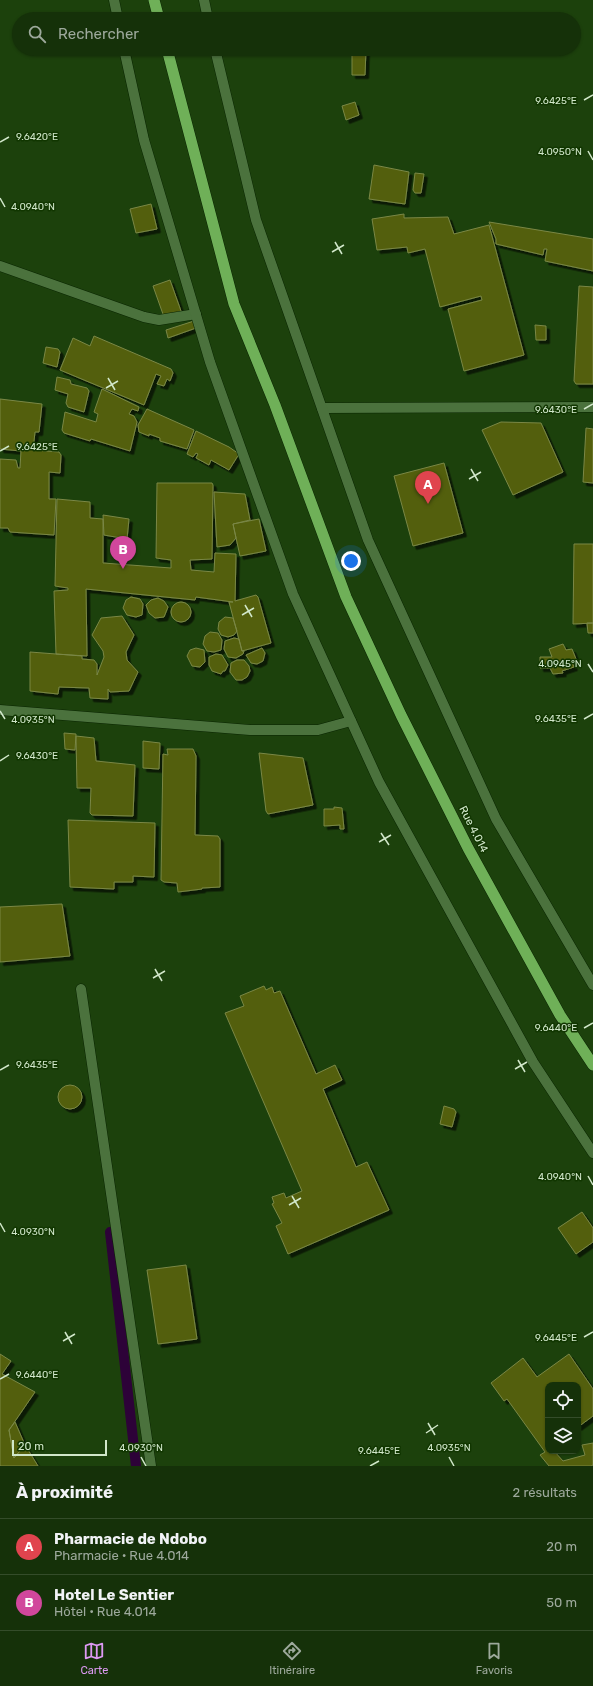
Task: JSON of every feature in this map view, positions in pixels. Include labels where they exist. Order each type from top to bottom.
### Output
[{"type":"highway","points":[[154,0],[157,12]]},
{"type":"highway","name":"Rue 4.014","points":[[169,56],[234,304],[275,405],[346,597],[401,714],[468,848],[560,1015],[593,1065]]},
{"type":"main road","points":[[114,0],[117,12]]},
{"type":"main road","points":[[204,0],[207,12]]},
{"type":"main road","points":[[126,56],[144,140],[210,362],[293,594],[378,782],[533,1062],[593,1153]]},
{"type":"main road","points":[[217,56],[256,220],[368,540],[496,819],[593,985]]},
{"type":"main road","points":[[0,266],[144,317],[159,320],[196,314]]},
{"type":"main road","points":[[322,408],[593,407]]},
{"type":"main road","points":[[0,710],[250,730],[318,730],[351,721]]},
{"type":"main road","points":[[81,989],[151,1466]]},
{"type":"building","points":[[352,56],[366,56],[365,75],[352,75]]},
{"type":"building","points":[[355,102],[359,115],[346,120],[342,106]]},
{"type":"building","points":[[374,165],[409,172],[405,204],[369,199]]},
{"type":"building","points":[[415,173],[424,174],[421,193],[415,193],[413,190]]},
{"type":"building","points":[[151,204],[157,229],[136,233],[130,209]]},
{"type":"building","points":[[404,214],[404,218],[448,217],[454,234],[489,225],[524,355],[464,371],[448,309],[482,300],[481,296],[440,307],[425,249],[408,253],[407,247],[377,250],[372,219]]},
{"type":"building","points":[[489,222],[593,239],[593,271],[545,261],[547,249],[544,249],[543,255],[496,244],[496,239]]},
{"type":"building","points":[[170,280],[181,311],[164,317],[153,286]]},
{"type":"building","points":[[579,286],[593,287],[593,384],[576,384],[574,381]]},
{"type":"building","points":[[194,321],[196,328],[168,338],[166,330]]},
{"type":"building","points":[[535,325],[546,326],[546,340],[536,340]]},
{"type":"building","points":[[94,336],[171,369],[173,373],[170,381],[167,379],[164,386],[157,384],[161,376],[156,374],[144,405],[60,370],[73,338],[90,346]]},
{"type":"building","points":[[46,347],[58,349],[60,352],[57,367],[43,363]]},
{"type":"building","points":[[57,377],[70,380],[71,384],[87,388],[89,391],[84,412],[68,407],[66,403],[68,394],[55,390]]},
{"type":"building","points":[[102,389],[139,407],[138,411],[132,409],[129,414],[134,416],[137,422],[130,451],[91,439],[90,441],[64,433],[62,430],[65,412],[96,422],[98,414],[94,412]]},
{"type":"building","points":[[0,399],[42,404],[39,432],[35,432],[33,450],[59,452],[61,455],[60,473],[49,472],[49,499],[56,499],[54,535],[10,532],[8,528],[0,528],[0,459],[16,460],[18,468],[20,468],[21,451],[0,449]]},
{"type":"building","points":[[147,409],[194,430],[187,449],[160,441],[160,438],[139,432],[138,425]]},
{"type":"building","points":[[501,422],[541,423],[563,472],[513,495],[482,430]]},
{"type":"building","points":[[586,428],[593,429],[593,483],[583,482]]},
{"type":"building","points":[[196,431],[229,447],[239,454],[229,470],[211,460],[209,465],[196,458],[198,454],[196,453],[193,457],[187,454]]},
{"type":"building","points":[[444,463],[463,533],[413,546],[394,476]]},
{"type":"building","points":[[157,483],[212,483],[212,559],[190,560],[191,570],[214,572],[215,553],[236,554],[235,601],[256,595],[258,597],[271,643],[242,651],[229,602],[233,602],[196,597],[195,600],[86,589],[87,656],[56,654],[54,591],[68,590],[68,588],[55,586],[57,499],[90,502],[90,518],[103,519],[103,563],[171,568],[171,560],[156,558]]},
{"type":"building","points":[[214,492],[245,494],[250,520],[233,524],[236,538],[230,545],[217,547]]},
{"type":"building","points":[[103,515],[129,519],[127,539],[104,535]]},
{"type":"building","points":[[259,519],[266,551],[240,556],[233,524]]},
{"type":"building","points":[[574,544],[593,544],[593,623],[573,624]]},
{"type":"building","points":[[131,597],[140,599],[143,604],[142,615],[136,617],[127,615],[123,608],[126,600]]},
{"type":"building","points":[[158,598],[164,601],[168,607],[164,617],[155,618],[149,613],[146,605],[151,600]]},
{"type":"building","points":[[181,602],[188,605],[191,612],[188,619],[181,622],[174,619],[171,612],[174,605]]},
{"type":"building","points":[[122,616],[134,635],[126,652],[127,660],[138,672],[129,691],[110,692],[108,689],[108,699],[90,698],[89,688],[59,687],[58,694],[30,691],[30,652],[82,656],[82,659],[94,660],[97,664],[97,675],[104,657],[103,651],[92,635],[101,618]]},
{"type":"building","points":[[225,617],[233,618],[237,631],[234,635],[228,637],[221,635],[218,629],[219,622]]},
{"type":"building","points":[[587,623],[593,623],[593,633],[588,633]]},
{"type":"building","points":[[210,632],[218,633],[222,640],[221,650],[214,652],[207,651],[203,644],[205,636]]},
{"type":"building","points":[[234,638],[239,639],[242,651],[244,651],[243,654],[236,658],[228,657],[224,649],[225,641]]},
{"type":"building","points":[[563,644],[566,650],[572,649],[576,659],[572,662],[574,667],[562,671],[563,673],[553,674],[550,668],[540,668],[540,657],[552,657],[549,649]]},
{"type":"building","points":[[196,648],[204,650],[205,662],[200,667],[192,666],[187,656],[190,650]]},
{"type":"building","points":[[262,648],[265,653],[263,661],[257,664],[251,663],[246,655]]},
{"type":"building","points":[[216,654],[222,655],[228,665],[225,671],[221,674],[212,671],[209,665],[209,657]]},
{"type":"building","points":[[237,660],[244,660],[249,666],[250,671],[247,677],[242,680],[236,680],[230,672],[231,663]]},
{"type":"building","points":[[64,733],[76,734],[75,750],[65,749]]},
{"type":"building","points":[[76,736],[94,738],[96,761],[135,765],[133,816],[92,815],[90,813],[91,788],[77,788]]},
{"type":"building","points":[[143,741],[160,743],[159,769],[143,768]]},
{"type":"building","points":[[167,749],[193,749],[196,756],[195,835],[218,836],[220,839],[220,887],[178,892],[177,883],[164,882],[161,880],[163,754],[168,755]]},
{"type":"building","points":[[259,753],[303,758],[313,805],[268,814],[266,811]]},
{"type":"building","points":[[334,807],[342,808],[344,829],[340,829],[340,825],[324,826],[324,809],[334,809]]},
{"type":"building","points":[[68,820],[155,823],[154,877],[133,876],[133,882],[114,882],[114,889],[70,887]]},
{"type":"building","points":[[62,904],[70,956],[0,962],[0,907]]},
{"type":"building","points":[[264,986],[266,990],[272,987],[274,993],[280,991],[316,1074],[335,1065],[342,1080],[323,1089],[356,1167],[367,1162],[389,1210],[288,1254],[276,1226],[282,1223],[272,1204],[274,1203],[272,1197],[284,1193],[286,1198],[302,1191],[225,1013],[244,1006],[240,996]]},
{"type":"building","points":[[70,1085],[75,1086],[81,1092],[81,1102],[75,1108],[70,1109],[65,1108],[59,1102],[58,1097],[59,1092],[65,1086]]},
{"type":"building","points":[[444,1106],[454,1109],[456,1112],[452,1127],[440,1124]]},
{"type":"building","points":[[582,1212],[593,1228],[593,1242],[576,1254],[558,1228]]},
{"type":"building","points":[[186,1265],[197,1339],[158,1344],[147,1270]]},
{"type":"building","points":[[0,1354],[11,1361],[2,1374],[35,1392],[9,1430],[14,1458],[25,1445],[38,1466],[0,1466]]},
{"type":"building","points":[[569,1354],[593,1389],[593,1416],[581,1425],[581,1382],[545,1382],[545,1452],[507,1399],[504,1401],[491,1383],[523,1358],[537,1377]]},
{"type":"building","points":[[15,1422],[25,1445],[14,1458],[9,1430]]},
{"type":"building","points":[[593,1443],[593,1465],[591,1466],[549,1466],[540,1455],[545,1452],[545,1454],[557,1454],[563,1461],[585,1455],[582,1445]]},
{"type":"waterway","points":[[110,1232],[136,1466]]},
{"type":"place","name":"Pharmacie de Ndobo","points":[[428,504]]},
{"type":"place","name":"Hotel Le Sentier","points":[[123,569]]}]
